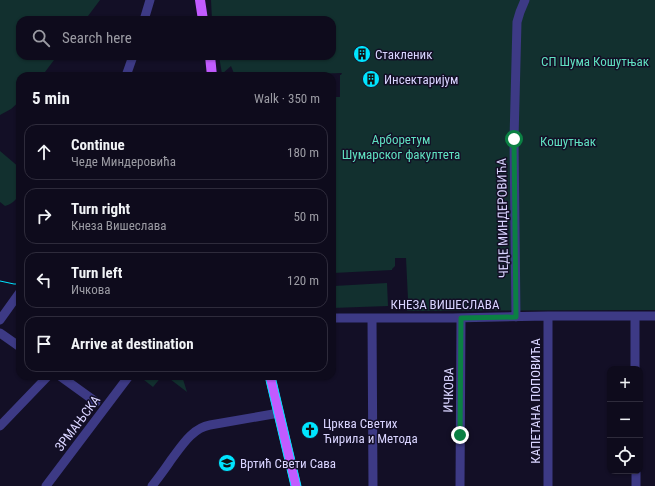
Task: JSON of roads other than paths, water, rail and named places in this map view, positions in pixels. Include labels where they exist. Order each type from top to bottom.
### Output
[{"type":"main road","points":[[200,0],[202,16]]},
{"type":"main road","points":[[210,60],[212,72]]},
{"type":"main road","points":[[271,380],[296,486]]},
{"type":"street","points":[[145,16],[150,0]]},
{"type":"street","name":"ЧЕДЕ МИНДЕРОВИЋА","points":[[516,317],[514,109],[517,26],[518,17],[525,0]]},
{"type":"street","points":[[127,72],[132,60]]},
{"type":"street","points":[[0,320],[16,298]]},
{"type":"street","name":"КАПЕТАНА ПОПОВИЋА","points":[[548,316],[548,486]]},
{"type":"street","points":[[635,316],[635,366]]},
{"type":"street","name":"КНЕЗА ВИШЕСЛАВА","points":[[336,318],[655,316]]},
{"type":"street","points":[[372,318],[373,486]]},
{"type":"street","name":"ИЧКОВА","points":[[460,486],[461,318]]},
{"type":"street","points":[[0,333],[16,344]]},
{"type":"street","points":[[0,426],[44,380]]},
{"type":"street","points":[[66,380],[96,402]]},
{"type":"street","name":"ЗРМАЊСКА","points":[[46,486],[126,380]]},
{"type":"street","points":[[152,486],[188,438],[202,427],[279,413]]},
{"type":"street","points":[[636,474],[636,486]]},
{"type":"tram line","points":[[0,281],[16,284]]},
{"type":"tram line","points":[[266,380],[291,486]]},
{"type":"tram line","points":[[276,380],[301,486]]},
{"type":"place","name":"Стакленик","points":[[362,54]]},
{"type":"place","name":"Инсектаријум","points":[[371,79]]},
{"type":"place","name":"Црква Светих Ћирила и Метода","points":[[310,430]]},
{"type":"place","name":"Вртић Свети Сава","points":[[227,463]]},
{"type":"park label","name":"СП Шума Кошутњак","points":[[595,61]]},
{"type":"park label","name":"Кошутњак","points":[[568,141]]},
{"type":"park label","name":"Арборетум Шумарског факултета","points":[[401,146]]}]
